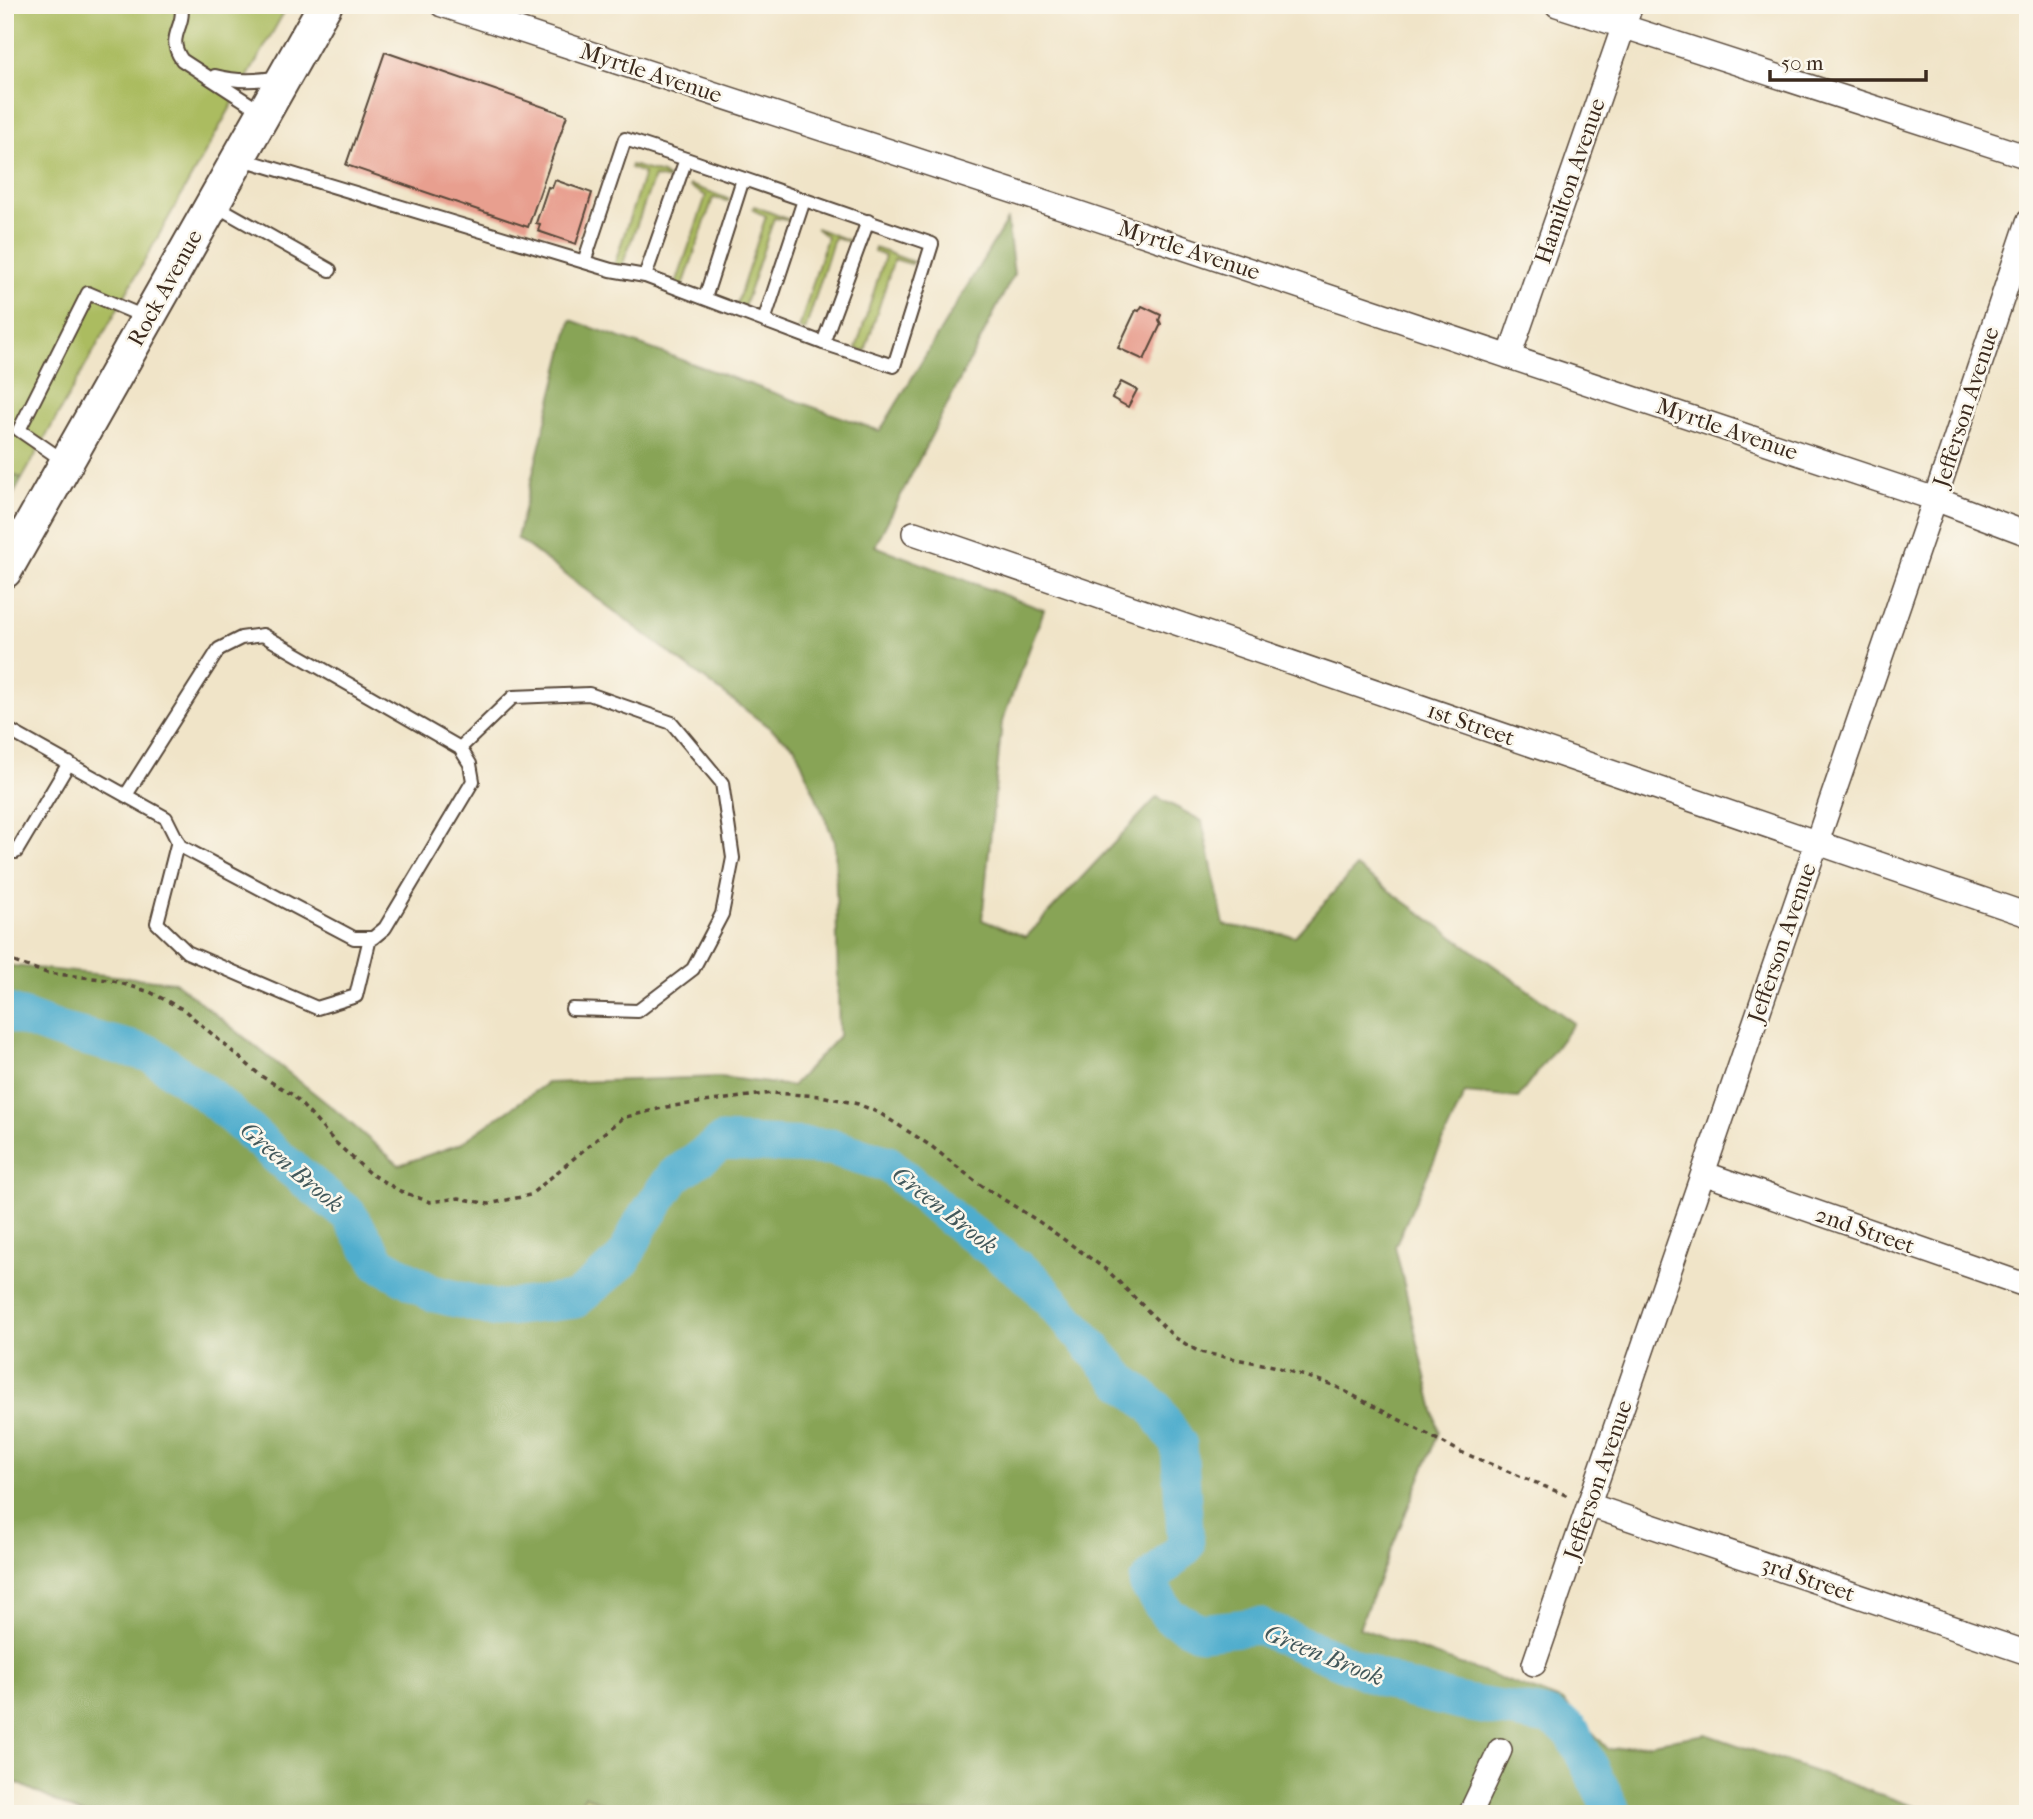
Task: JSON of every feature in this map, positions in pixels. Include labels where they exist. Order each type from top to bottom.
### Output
[{"type":"street","name":"Rock Avenue","points":[[5,570],[325,5]]},
{"type":"street","name":"Myrtle Avenue","points":[[442,5],[1509,356],[1935,499],[2028,534]]},
{"type":"street","points":[[1557,5],[2028,157]]},
{"type":"street","name":"Hamilton Avenue","points":[[1509,356],[1631,5]]},
{"type":"street","name":"Jefferson Avenue","points":[[1534,1664],[2028,222]]},
{"type":"street","name":"1st Street","points":[[914,533],[2028,915]]},
{"type":"street","name":"2nd Street","points":[[1703,1173],[2028,1286]]},
{"type":"street","name":"3rd Street","points":[[1589,1504],[2028,1653]]},
{"type":"street","points":[[1470,1814],[1500,1750]]},
{"type":"lane","points":[[181,5],[183,13],[175,38],[175,50],[182,60],[264,113]]},
{"type":"lane","points":[[205,73],[234,81],[251,82],[284,77]]},
{"type":"lane","points":[[239,158],[584,262],[645,276],[823,343],[894,366],[932,244],[625,139],[584,262]]},
{"type":"lane","points":[[645,276],[686,159]]},
{"type":"lane","points":[[705,298],[743,179]]},
{"type":"lane","points":[[764,321],[804,200]]},
{"type":"lane","points":[[212,204],[330,271]]},
{"type":"lane","points":[[823,343],[868,221]]},
{"type":"lane","points":[[66,463],[19,430],[88,293],[148,318]]},
{"type":"lane","points":[[5,728],[166,818],[180,846],[354,938],[370,938],[385,928],[473,781],[470,764],[460,748],[263,635],[241,638],[219,649],[126,795]]},
{"type":"lane","points":[[460,748],[513,697],[589,694],[672,723],[722,783],[733,858],[722,914],[694,969],[638,1011],[572,1009]]},
{"type":"lane","points":[[16,852],[69,763]]},
{"type":"lane","points":[[178,841],[157,923],[187,952],[317,1009],[356,996],[370,938]]},
{"type":"path","points":[[5,959],[47,972],[110,980],[150,992],[184,1010],[261,1076],[293,1095],[334,1141],[369,1173],[400,1191],[430,1202],[459,1198],[489,1204],[530,1195],[622,1118],[666,1107],[772,1093],[821,1096],[858,1104],[881,1114],[931,1146],[979,1184],[1038,1221],[1108,1271],[1174,1337],[1199,1352],[1273,1366],[1333,1384],[1461,1452],[1589,1504]]},
{"type":"green space","points":[[5,5],[288,5],[22,479],[5,470]]},
{"type":"green space","points":[[631,165],[662,174],[670,180],[654,177],[621,269],[614,266],[644,173],[630,168]]},
{"type":"green space","points":[[690,185],[729,199],[713,198],[682,289],[675,287],[706,196]]},
{"type":"green space","points":[[754,206],[792,221],[774,218],[743,310],[736,306],[766,216],[753,210]]},
{"type":"green space","points":[[1007,220],[1014,274],[875,546],[1044,610],[1002,722],[982,920],[1026,937],[1157,797],[1202,821],[1224,925],[1295,936],[1356,867],[1574,1023],[1518,1098],[1465,1093],[1395,1246],[1439,1432],[1359,1628],[1563,1701],[1609,1750],[1706,1734],[1937,1814],[624,1814],[585,1795],[575,1814],[82,1814],[5,1777],[5,965],[175,982],[334,1109],[399,1165],[460,1144],[547,1083],[720,1077],[792,1086],[839,1036],[835,842],[795,747],[517,538],[571,320],[880,431]]},
{"type":"green space","points":[[816,228],[852,242],[834,238],[805,331],[799,329],[827,237]]},
{"type":"green space","points":[[875,248],[913,262],[911,264],[894,259],[865,351],[856,349],[885,256],[874,251]]},
{"type":"green space","points":[[5,470],[22,479],[5,510]]},
{"type":"green space","points":[[585,1795],[624,1814],[575,1814]]},
{"type":"building","points":[[385,52],[567,115],[528,227],[346,165]]},
{"type":"building","points":[[555,180],[592,193],[576,244],[538,231],[540,224],[536,223],[548,187],[552,188]]},
{"type":"building","points":[[1142,306],[1161,315],[1161,324],[1144,360],[1118,348],[1136,310],[1139,311]]},
{"type":"building","points":[[1121,382],[1137,390],[1128,407],[1112,398]]},
{"type":"waterway","name":"Green Brook","points":[[5,1011],[61,1031],[151,1054],[209,1096],[349,1215],[379,1263],[432,1293],[497,1309],[575,1300],[623,1260],[641,1224],[674,1176],[722,1142],[831,1147],[888,1164],[952,1219],[1032,1279],[1119,1378],[1154,1407],[1179,1445],[1186,1546],[1147,1583],[1169,1616],[1201,1632],[1258,1626],[1407,1689],[1460,1702],[1549,1717],[1571,1730],[1614,1814]]}]
